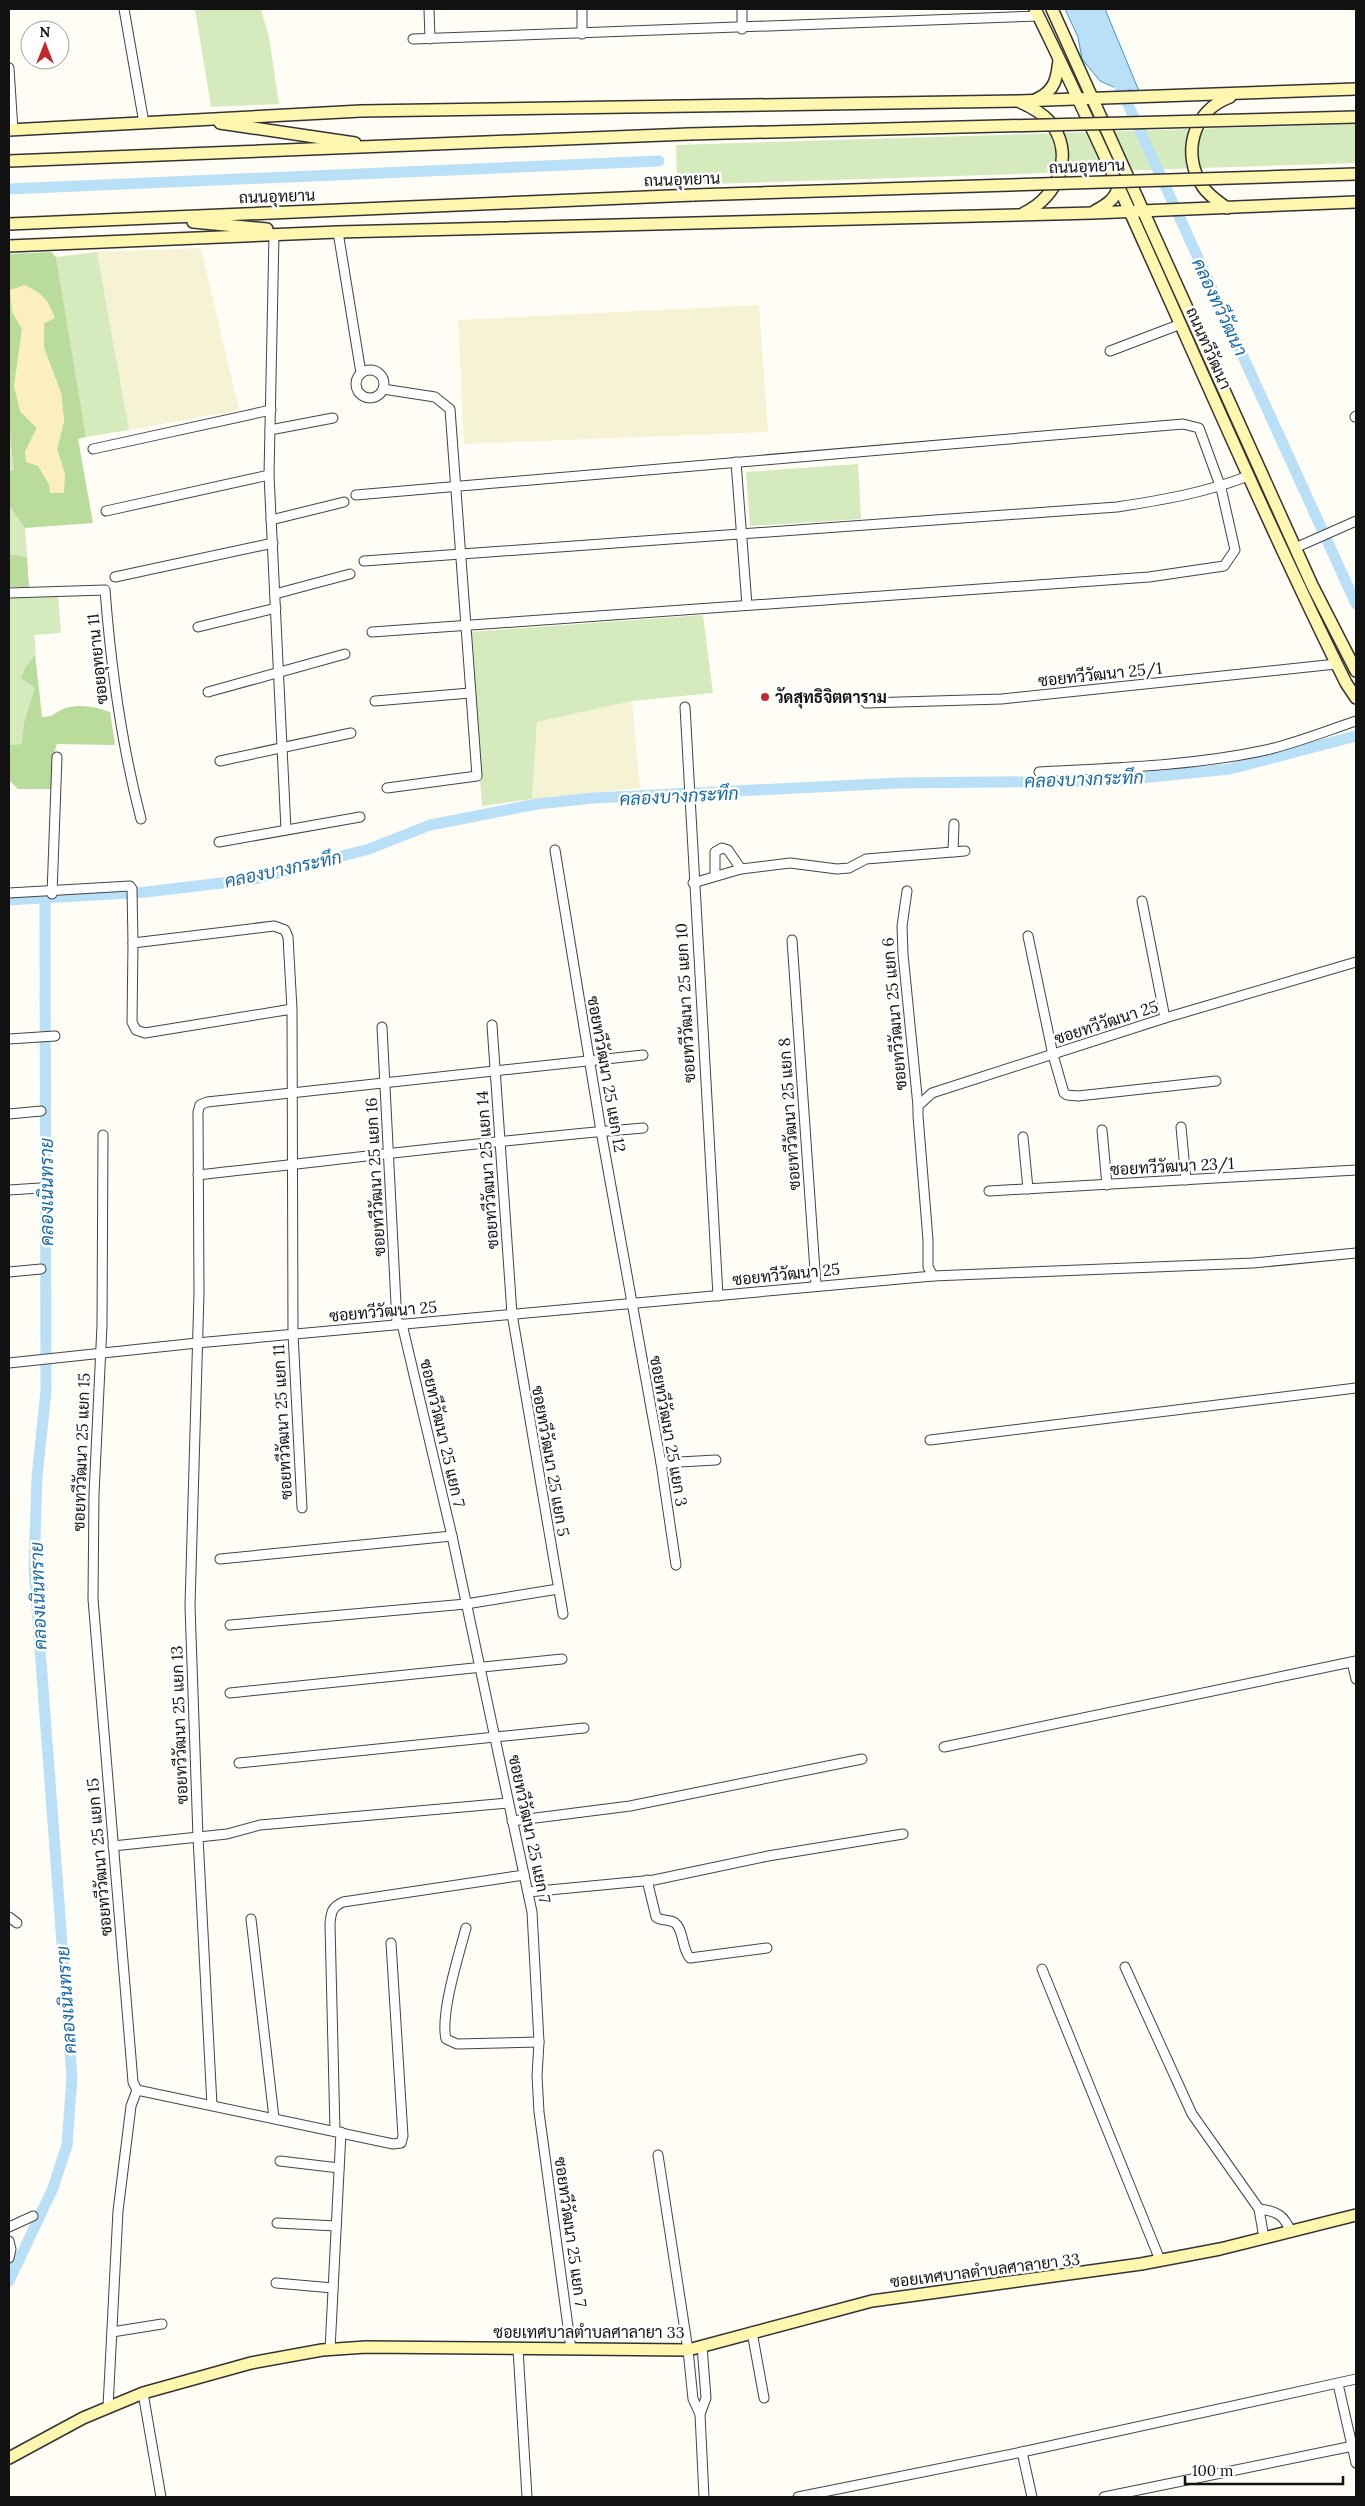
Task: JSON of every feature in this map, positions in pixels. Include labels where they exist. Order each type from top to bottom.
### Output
[{"type":"main road","name":"ถนนทวีวัฒนา","points":[[1052,9],[1097,99],[1148,210],[1295,548],[1356,671]]},
{"type":"main road","name":"ถนนทวีวัฒนา","points":[[1037,12],[1181,324],[1296,583],[1336,664],[1356,698]]},
{"type":"main road","points":[[1033,100],[1051,90],[1056,82],[1059,58]]},
{"type":"main road","points":[[11,130],[361,111],[1019,101],[1236,95],[1356,89]]},
{"type":"main road","points":[[1227,208],[1204,189],[1194,171],[1191,155],[1194,134],[1204,114],[1222,100],[1236,95]]},
{"type":"main road","points":[[1019,101],[1038,111],[1049,121],[1056,132],[1062,151],[1062,167],[1056,185],[1042,202],[1020,215]]},
{"type":"main road","points":[[9,161],[689,134],[1356,117]]},
{"type":"main road","points":[[193,120],[301,134],[377,147]]},
{"type":"main road","name":"ถนนอุทยาน","points":[[9,224],[694,195],[1356,174]]},
{"type":"main road","points":[[1093,213],[1117,194],[1118,187]]},
{"type":"main road","points":[[9,246],[338,232],[1093,213],[1356,202]]},
{"type":"main road","points":[[137,218],[223,224],[301,234]]},
{"type":"main road","name":"ซอยเทศบาลตำบลศาลายา 33","points":[[9,2458],[108,2407],[143,2393],[251,2363],[330,2350],[366,2347],[688,2350],[872,2301],[1096,2272],[1264,2238],[1356,2215]]},
{"type":"street","points":[[124,9],[144,123]]},
{"type":"street","points":[[429,9],[430,39]]},
{"type":"street","points":[[582,9],[582,34]]},
{"type":"street","points":[[742,9],[742,28]]},
{"type":"street","points":[[1006,9],[1010,18]]},
{"type":"street","points":[[413,40],[1010,18],[1037,12]]},
{"type":"street","points":[[9,68],[11,130]]},
{"type":"street","points":[[338,232],[361,373],[355,384],[360,395],[372,398],[378,396],[383,389],[383,378],[373,370],[361,373]]},
{"type":"street","points":[[274,235],[269,475],[286,830]]},
{"type":"street","points":[[1110,351],[1181,324]]},
{"type":"street","points":[[383,389],[435,396],[450,409],[477,776],[387,788]]},
{"type":"street","points":[[93,449],[271,410]]},
{"type":"street","points":[[270,430],[333,418]]},
{"type":"street","points":[[356,495],[1183,424],[1199,428],[1221,488],[1235,550],[1224,566],[1149,577],[372,632]]},
{"type":"street","points":[[736,462],[747,606]]},
{"type":"street","points":[[106,511],[269,475]]},
{"type":"street","points":[[364,561],[1116,507],[1173,499],[1221,488],[1248,476]]},
{"type":"street","points":[[271,520],[344,502]]},
{"type":"street","points":[[1295,548],[1356,521]]},
{"type":"street","points":[[115,577],[272,544]]},
{"type":"street","points":[[275,594],[350,574]]},
{"type":"street","name":"ซอยอุทยาน 11","points":[[9,593],[105,590],[110,656],[120,730],[141,819]]},
{"type":"street","points":[[198,627],[276,608]]},
{"type":"street","points":[[208,692],[345,654]]},
{"type":"street","name":"ซอยทวีวัฒนา 25/1","points":[[866,703],[1002,699],[1336,664]]},
{"type":"street","points":[[375,701],[470,693]]},
{"type":"street","name":"ซอยทวีวัฒนา 25 แยก 10","points":[[685,707],[693,883],[718,1296]]},
{"type":"street","points":[[1039,772],[1182,762],[1267,750],[1356,721]]},
{"type":"street","points":[[220,761],[351,733]]},
{"type":"street","points":[[52,892],[58,757]]},
{"type":"street","points":[[218,842],[360,817]]},
{"type":"street","points":[[953,852],[954,824]]},
{"type":"street","points":[[715,875],[715,852],[722,848],[728,850],[741,869]]},
{"type":"street","name":"ซอยทวีวัฒนา 25 แยก 12","points":[[555,850],[631,1303]]},
{"type":"street","points":[[693,883],[715,875],[741,869],[790,863],[837,869],[848,868],[866,859],[965,851]]},
{"type":"street","points":[[9,893],[130,886],[132,892],[133,943],[132,1022],[136,1030],[145,1033],[292,1009]]},
{"type":"street","name":"ซอยทวีวัฒนา 25 แยก 6","points":[[907,891],[902,926],[903,954],[918,1106]]},
{"type":"street","points":[[1142,901],[1165,1018]]},
{"type":"street","name":"ซอยทวีวัฒนา 25 แยก 11","points":[[133,943],[281,927],[285,930],[288,937],[292,1009],[293,1334],[302,1508]]},
{"type":"street","points":[[1028,936],[1052,1055],[1060,1084],[1067,1095],[1216,1081]]},
{"type":"street","name":"ซอยทวีวัฒนา 25 แยก 8","points":[[792,940],[816,1285]]},
{"type":"street","name":"ซอยทวีวัฒนา 25","points":[[918,1106],[932,1093],[1165,1018],[1356,962]]},
{"type":"street","name":"ซอยทวีวัฒนา 25 แยก 14","points":[[492,1025],[512,1314]]},
{"type":"street","name":"ซอยทวีวัฒนา 25 แยก 16","points":[[382,1027],[400,1324]]},
{"type":"street","points":[[9,1039],[50,1036]]},
{"type":"street","points":[[292,1093],[643,1055]]},
{"type":"street","name":"ซอยทวีวัฒนา 25 แยก 13","points":[[212,2105],[198,1837],[190,1606],[197,1343],[198,1112],[200,1105],[207,1102],[292,1093]]},
{"type":"street","points":[[918,1106],[928,1240],[928,1267],[933,1276]]},
{"type":"street","points":[[9,1114],[42,1111]]},
{"type":"street","points":[[1181,1127],[1186,1180]]},
{"type":"street","points":[[198,1175],[389,1155],[500,1140],[643,1128]]},
{"type":"street","points":[[1102,1130],[1107,1185]]},
{"type":"street","name":"ซอยทวีวัฒนา 25 แยก 15","points":[[104,1135],[102,1324],[93,1599],[133,2082],[137,2090]]},
{"type":"street","points":[[1023,1137],[1028,1189]]},
{"type":"street","name":"ซอยทวีวัฒนา 23/1","points":[[989,1191],[1356,1170]]},
{"type":"street","points":[[9,1190],[40,1188]]},
{"type":"street","name":"ซอยทวีวัฒนา 25","points":[[9,1363],[100,1352],[718,1296],[816,1285],[933,1276],[1253,1262],[1356,1253]]},
{"type":"street","points":[[9,1272],[41,1269]]},
{"type":"street","name":"ซอยทวีวัฒนา 25 แยก 3","points":[[631,1303],[661,1463],[676,1565]]},
{"type":"street","name":"ซอยทวีวัฒนา 25 แยก 5","points":[[512,1314],[563,1614]]},
{"type":"street","name":"ซอยทวีวัฒนา 25 แยก 7","points":[[400,1324],[452,1536],[535,1929],[539,2042],[537,2076],[539,2112],[572,2349]]},
{"type":"street","points":[[930,1440],[1356,1388]]},
{"type":"street","points":[[661,1463],[716,1460]]},
{"type":"street","points":[[220,1559],[452,1536]]},
{"type":"street","points":[[230,1625],[466,1604],[558,1589]]},
{"type":"street","points":[[230,1693],[562,1659]]},
{"type":"street","points":[[944,1746],[1354,1661],[1356,1679]]},
{"type":"street","points":[[239,1763],[584,1728]]},
{"type":"street","points":[[512,1821],[630,1806],[862,1759]]},
{"type":"street","points":[[114,1846],[227,1834],[260,1825],[508,1803]]},
{"type":"street","points":[[528,1892],[647,1880],[768,1856],[903,1834]]},
{"type":"street","points":[[330,2350],[339,2168],[331,1911],[335,1906],[343,1902],[524,1875]]},
{"type":"street","points":[[647,1880],[656,1917],[661,1920],[672,1921],[678,1926],[690,1958],[767,1948]]},
{"type":"street","points":[[9,1917],[17,1923]]},
{"type":"street","points":[[251,1919],[274,2118]]},
{"type":"street","points":[[466,1928],[444,2030],[446,2039],[457,2044],[539,2042]]},
{"type":"street","points":[[108,2407],[120,2192],[131,2106],[137,2090],[393,2144],[401,2143],[403,2136],[391,1943]]},
{"type":"street","points":[[1125,1967],[1192,2114],[1259,2209],[1264,2238]]},
{"type":"street","points":[[1042,1968],[1160,2260]]},
{"type":"street","points":[[658,2155],[688,2350],[693,2398],[700,2414],[704,2497]]},
{"type":"street","points":[[280,2161],[339,2168]]},
{"type":"street","points":[[1259,2209],[1279,2213],[1285,2218],[1291,2232]]},
{"type":"street","points":[[9,2227],[33,2216]]},
{"type":"street","points":[[277,2223],[336,2226]]},
{"type":"street","points":[[9,2241],[11,2249],[9,2258]]},
{"type":"street","points":[[276,2283],[333,2288]]},
{"type":"street","points":[[112,2332],[162,2324]]},
{"type":"street","points":[[752,2332],[764,2398]]},
{"type":"street","points":[[700,2414],[706,2398],[702,2346]]},
{"type":"street","points":[[518,2349],[527,2497]]},
{"type":"street","points":[[798,2497],[1022,2452],[1356,2379]]},
{"type":"street","points":[[1338,2384],[1356,2463]]},
{"type":"street","points":[[143,2393],[161,2497]]},
{"type":"street","points":[[1104,2497],[1352,2446]]},
{"type":"street","points":[[1022,2452],[1032,2497]]},
{"type":"shaded area","points":[[201,248],[239,410],[129,430],[97,252]]},
{"type":"shaded area","points":[[759,305],[768,432],[464,444],[458,320]]},
{"type":"shaded area","points":[[632,701],[640,788],[532,799],[537,722]]},
{"type":"green space","points":[[195,9],[261,9],[269,37],[279,104],[211,107]]},
{"type":"green space","points":[[1356,124],[1356,163],[677,185],[676,145]]},
{"type":"green space","points":[[51,252],[56,257],[86,437],[78,439],[93,523],[25,528],[9,505],[9,471],[14,470],[9,425],[9,254]],"holes":[[[54,318],[44,323],[44,348],[61,393],[64,421],[57,449],[65,475],[49,484],[38,466],[25,452],[37,428],[20,411],[22,329]]]},
{"type":"green space","points":[[97,252],[129,430],[86,437],[56,257]]},
{"type":"green space","points":[[9,425],[15,471],[9,471]]},
{"type":"green space","points":[[858,464],[861,519],[750,526],[746,472]]},
{"type":"green space","points":[[10,503],[25,528],[27,557],[9,554]]},
{"type":"green space","points":[[9,554],[27,557],[29,587],[9,587]]},
{"type":"green space","points":[[58,595],[61,633],[34,635],[36,652],[26,666],[35,688],[24,722],[22,744],[9,745],[9,597]]},
{"type":"green space","points":[[703,615],[713,693],[632,701],[537,722],[532,799],[482,806],[469,632]]},
{"type":"green space","points":[[35,654],[42,717],[52,716],[63,709],[75,706],[93,707],[110,712],[115,745],[57,744],[53,756],[52,789],[18,789],[9,780],[9,745],[22,744],[24,722],[35,688],[21,678],[26,666]]},
{"type":"sand","points":[[25,285],[44,298],[55,318],[44,323],[44,348],[61,393],[64,421],[57,449],[65,475],[64,493],[50,493],[49,484],[38,466],[26,462],[25,452],[37,428],[20,411],[14,386],[22,329],[12,312],[10,290]]},
{"type":"water","points":[[1065,9],[1105,9],[1139,91],[1118,89],[1100,81],[1082,59],[1078,37]]},
{"type":"waterway","name":"คลองทวีวัฒนา","points":[[1115,76],[1356,604]]},
{"type":"waterway","points":[[9,189],[659,161]]},
{"type":"waterway","name":"คลองบางกระทึก","points":[[9,900],[146,892],[255,879],[369,849],[430,825],[537,804],[594,798],[898,783],[1110,781],[1230,769],[1356,736]]},
{"type":"waterway","name":"คลองเนินทราย","points":[[9,2281],[53,2188],[67,2145],[72,2077],[34,1568],[37,1477],[46,1391],[45,898]]},
{"type":"place","name":"วัดสุทธิจิตตาราม","points":[[765,697]]}]
